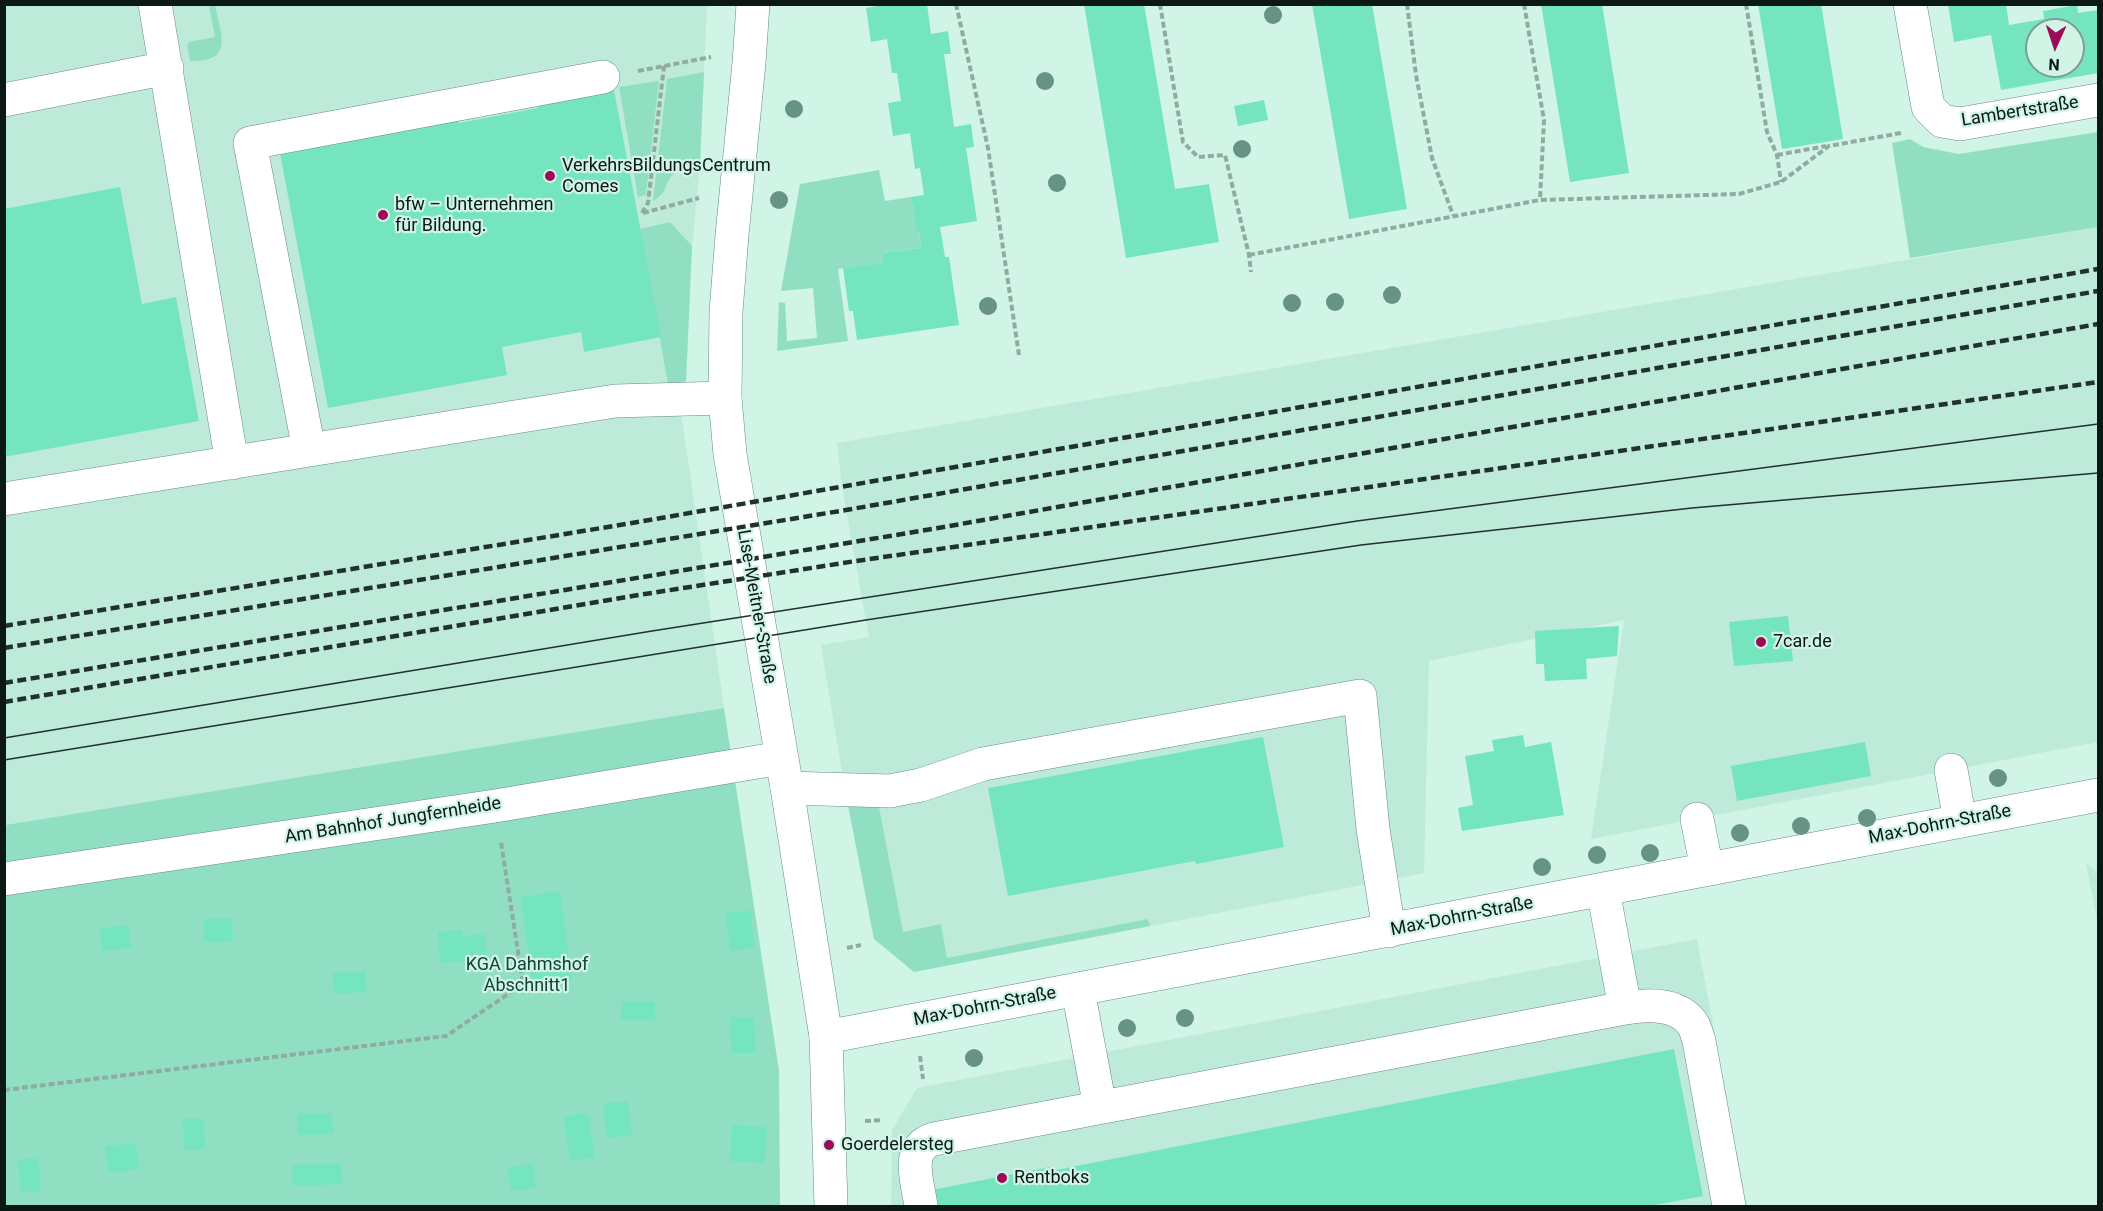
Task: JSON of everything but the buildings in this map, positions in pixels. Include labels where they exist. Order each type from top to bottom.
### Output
[{"type":"main road","points":[[155,4],[232,463]]},
{"type":"main road","name":"Lise-Meitner-Straße","points":[[753,4],[726,312],[725,398],[730,454],[826,1037],[831,1206]]},
{"type":"main road","name":"Lambertstraße","points":[[1910,4],[1928,107],[1942,121],[1960,124],[2098,100]]},
{"type":"main road","points":[[4,99],[167,68]]},
{"type":"main road","points":[[309,450],[250,144],[603,76]]},
{"type":"main road","points":[[4,499],[615,401],[725,398]]},
{"type":"main road","name":"Am Bahnhof Jungfernheide","points":[[4,879],[495,806],[784,773],[890,791],[921,785],[983,764],[1360,696],[1373,829],[1389,931]]},
{"type":"main road","points":[[1951,770],[1960,821]]},
{"type":"main road","name":"Max-Dohrn-Straße","points":[[826,1037],[2098,795]]},
{"type":"main road","points":[[1697,819],[1707,870]]},
{"type":"main road","points":[[1603,890],[1625,1008]]},
{"type":"main road","points":[[1078,990],[1100,1107]]},
{"type":"main road","points":[[921,1206],[915,1162],[916,1154],[927,1141],[1625,1008],[1656,1005],[1680,1012],[1694,1024],[1729,1206]]},
{"type":"path","points":[[956,4],[988,148],[1019,355]]},
{"type":"path","points":[[1160,4],[1183,142],[1198,157],[1225,155],[1251,272]]},
{"type":"path","points":[[1407,4],[1416,75],[1432,158],[1453,215]]},
{"type":"path","points":[[1524,4],[1545,120],[1540,200]]},
{"type":"path","points":[[1746,4],[1767,132],[1777,155],[1781,182]]},
{"type":"path","points":[[637,71],[711,57]]},
{"type":"path","points":[[664,66],[648,203],[642,213],[701,198]]},
{"type":"path","points":[[1777,155],[1901,133]]},
{"type":"path","points":[[1249,255],[1540,200],[1739,194],[1781,182],[1829,146]]},
{"type":"path","points":[[4,1090],[446,1036],[523,984],[495,806]]},
{"type":"shaded area","points":[[5,5],[707,5],[700,165],[692,246],[686,381],[681,412],[724,708],[5,825]]},
{"type":"shaded area","points":[[2098,227],[2098,742],[1591,839],[1624,620],[1429,661],[1424,873],[914,972],[874,939],[842,773],[821,645],[869,637],[842,487],[837,443]]},
{"type":"shaded area","points":[[2086,863],[2098,872],[2098,924]]},
{"type":"shaded area","points":[[1697,939],[1747,1206],[891,1206],[892,1130],[917,1088]]},
{"type":"green space","points":[[209,5],[215,5],[222,45],[214,57],[190,61],[187,46],[189,42],[215,37]]},
{"type":"green space","points":[[704,72],[700,165],[676,171],[662,194],[653,201],[667,79]]},
{"type":"green space","points":[[659,81],[646,195],[638,197],[619,87]]},
{"type":"green space","points":[[2098,132],[2098,227],[1910,258],[1892,143],[1910,139],[1923,147],[1959,154]]},
{"type":"green space","points":[[879,170],[885,201],[911,197],[921,248],[882,253],[883,262],[838,269],[848,341],[777,351],[779,302],[785,303],[787,341],[817,338],[813,288],[781,291],[800,184]]},
{"type":"green space","points":[[670,222],[692,246],[686,381],[668,384],[640,229]]},
{"type":"green space","name":"KGA Dahmshof Abschnitt1","points":[[724,708],[779,1071],[780,1206],[5,1206],[5,825]]},
{"type":"green space","points":[[846,795],[878,802],[903,932],[941,924],[947,958],[1148,919],[1150,926],[914,972],[874,939]]},
{"type":"tram line","points":[[4,738],[652,631],[1357,521],[2098,424]]},
{"type":"tram line","points":[[4,760],[866,620],[1361,545],[1692,508],[2098,473]]},
{"type":"railway","points":[[4,626],[632,523],[2098,269]]},
{"type":"railway","points":[[4,648],[846,510],[2098,291]]},
{"type":"railway","points":[[4,683],[938,528],[2098,324]]},
{"type":"railway","points":[[4,702],[645,594],[856,561],[2098,382]]},
{"type":"place","name":"VerkehrsBildungsCentrum Comes","points":[[550,176]]},
{"type":"place","name":"bfw – Unternehmen für Bildung.","points":[[383,215]]},
{"type":"place","name":"7car.de","points":[[1761,642]]},
{"type":"place","name":"Goerdelersteg","points":[[829,1145]]},
{"type":"place","name":"Rentboks","points":[[1002,1178]]}]
